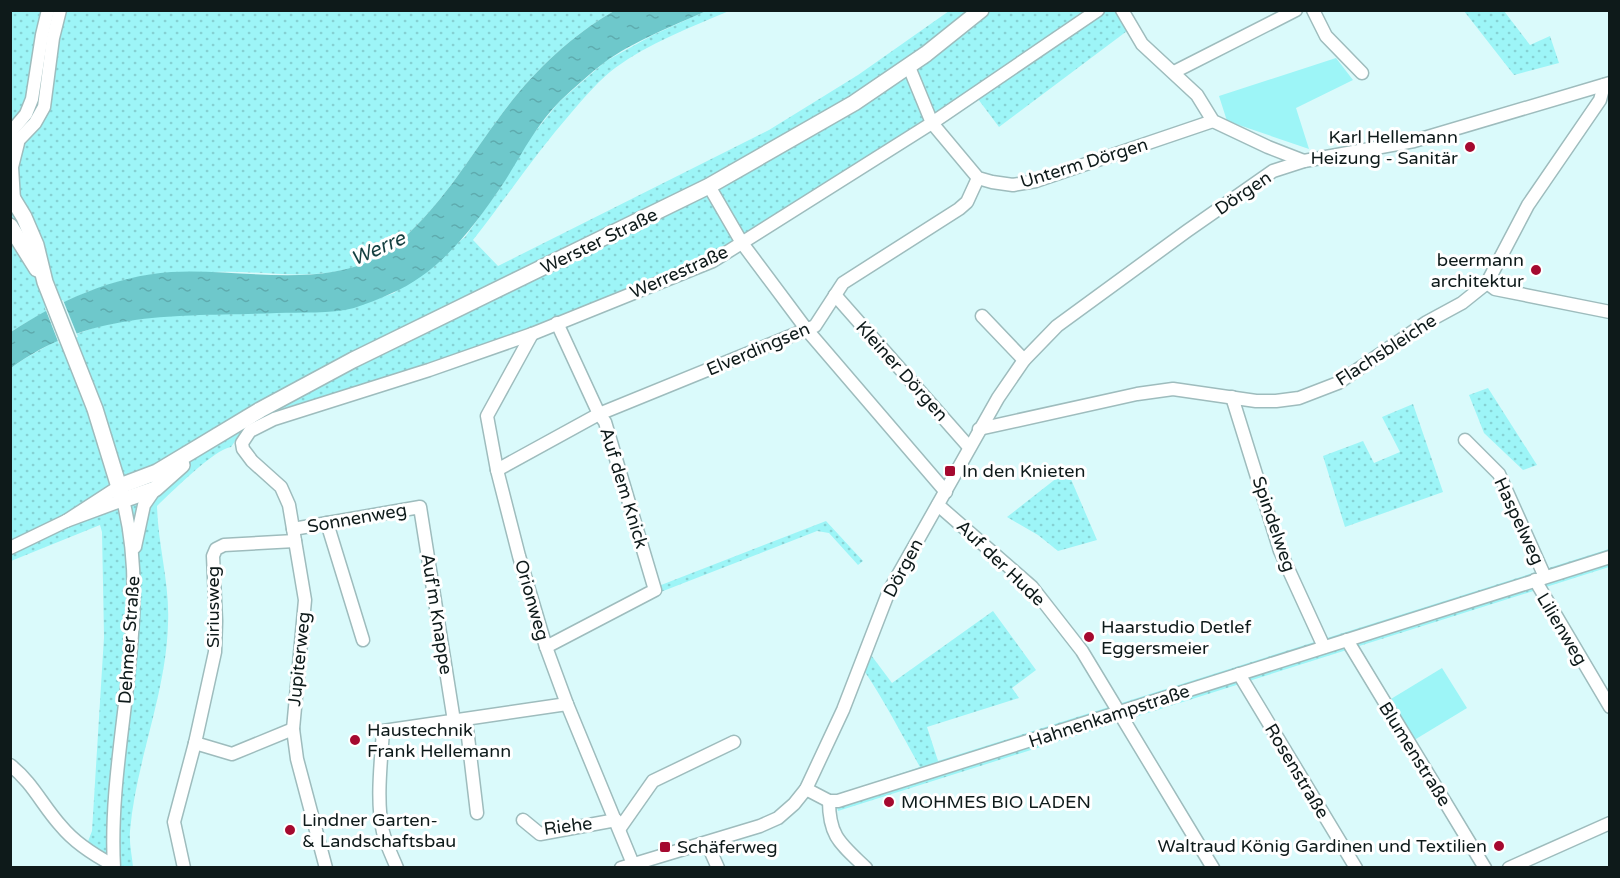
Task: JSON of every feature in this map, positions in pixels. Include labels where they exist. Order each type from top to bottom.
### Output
[{"type":"main road","name":"Werster Straße","points":[[122,493],[260,410],[353,360],[709,186],[810,129],[909,67],[981,10]]},
{"type":"main road","name":"Dehmer Straße","points":[[13,197],[36,245],[45,282],[79,366],[122,493]]},
{"type":"main road","name":"Dehmer Straße","points":[[10,226],[45,282]]},
{"type":"main road","name":"Werster Straße","points":[[122,493],[154,489],[202,446]]},
{"type":"street","points":[[13,197],[13,137],[32,99],[48,10]]},
{"type":"street","points":[[13,137],[35,123],[44,107],[51,49],[60,10]]},
{"type":"street","name":"Werrestraße","points":[[250,431],[274,419],[429,370],[532,334],[712,261],[932,123],[1098,10]]},
{"type":"street","points":[[1122,10],[1142,44],[1197,95],[1213,121],[1304,161]]},
{"type":"street","points":[[1174,72],[1296,10]]},
{"type":"street","points":[[1313,10],[1326,36],[1362,73]]},
{"type":"street","points":[[909,67],[932,123],[978,178]]},
{"type":"street","name":"Dörgen","points":[[806,789],[843,710],[889,591],[979,429],[1024,360],[1057,326],[1273,171],[1304,161],[1414,141],[1607,84]]},
{"type":"street","name":"Flachsbleiche","points":[[979,429],[1137,394],[1173,389],[1276,401],[1299,398],[1338,382],[1427,322],[1462,303],[1487,284],[1528,205],[1600,100],[1607,84]]},
{"type":"street","name":"Unterm Dörgen","points":[[978,178],[1013,185],[1036,181],[1213,121]]},
{"type":"street","name":"Elverdingsen","points":[[497,470],[599,414],[815,326],[843,283],[959,209],[967,202],[978,178]]},
{"type":"street","points":[[709,186],[742,243],[807,330],[946,492]]},
{"type":"street","points":[[1487,284],[1495,289],[1610,312]]},
{"type":"street","name":"Kleiner Dörgen","points":[[835,296],[969,447]]},
{"type":"street","points":[[982,316],[1024,360]]},
{"type":"street","name":"Auf dem Knick","points":[[546,647],[655,590],[605,422],[599,414],[557,323]]},
{"type":"street","name":"Orionweg","points":[[532,334],[486,416],[519,556],[546,647],[567,704],[635,865]]},
{"type":"street","name":"Spindelweg","points":[[1232,397],[1280,551],[1324,647]]},
{"type":"street","name":"Jupiterweg","points":[[250,431],[244,439],[243,449],[252,461],[281,487],[289,505],[305,609],[293,729],[302,780],[326,867]]},
{"type":"street","name":"Haspelweg","points":[[1465,440],[1499,474],[1540,579]]},
{"type":"street","points":[[133,557],[144,505],[154,489]]},
{"type":"street","points":[[10,548],[122,493]]},
{"type":"street","name":"Dehmer Straße","points":[[113,866],[114,806],[132,635],[133,557],[122,493]]},
{"type":"street","name":"Auf der Hude","points":[[938,505],[1032,587],[1082,651],[1213,867]]},
{"type":"street","name":"Sonnenweg","points":[[294,535],[327,523],[420,507]]},
{"type":"street","name":"Auf'm Knappe","points":[[420,507],[477,813]]},
{"type":"street","points":[[327,523],[363,640]]},
{"type":"street","name":"Siriusweg","points":[[184,867],[174,822],[195,743],[215,652],[213,556],[216,549],[224,544],[294,535]]},
{"type":"street","name":"Hahnenkampstraße","points":[[829,801],[838,801],[1120,713],[1610,557]]},
{"type":"street","name":"Lilienweg","points":[[1540,579],[1610,707]]},
{"type":"street","name":"Blumenstraße","points":[[1347,640],[1485,867]]},
{"type":"street","name":"Rosenstraße","points":[[1239,674],[1356,867]]},
{"type":"street","points":[[397,867],[383,833],[381,777],[383,732],[567,704]]},
{"type":"street","points":[[195,743],[232,754],[293,729]]},
{"type":"street","points":[[618,824],[653,781],[734,742]]},
{"type":"street","points":[[10,765],[30,782],[60,826],[74,840],[113,866]]},
{"type":"street","points":[[635,865],[760,826],[778,818],[806,789],[829,801],[834,834],[866,867]]},
{"type":"street","name":"Riehe","points":[[523,820],[540,834],[618,824]]},
{"type":"street","points":[[1509,867],[1610,823]]},
{"type":"street","points":[[707,843],[718,867]]},
{"type":"shaded area","points":[[11,11],[614,11],[564,46],[549,60],[508,106],[436,204],[404,238],[382,255],[357,266],[317,274],[198,272],[148,275],[105,286],[72,298],[11,332]]},
{"type":"shaded area","points":[[706,11],[729,11],[685,29],[628,59],[603,78],[558,128],[473,240],[498,266],[769,130],[858,75],[949,11],[1117,11],[1127,31],[999,127],[975,95],[712,259],[524,334],[270,414],[240,434],[231,447],[204,463],[157,506],[168,609],[166,650],[157,702],[133,805],[130,845],[133,867],[110,867],[87,844],[92,831],[104,637],[102,532],[100,525],[11,561],[11,368],[54,342],[99,326],[152,316],[352,308],[394,293],[465,237],[501,187],[527,142],[559,102],[606,61],[653,35]]},
{"type":"shaded area","points":[[1464,11],[1504,11],[1530,45],[1550,36],[1559,63],[1514,75]]},
{"type":"shaded area","points":[[1336,58],[1353,80],[1296,108],[1309,149],[1227,121],[1219,96]]},
{"type":"shaded area","points":[[1488,388],[1537,465],[1523,470],[1484,433],[1469,395]]},
{"type":"shaded area","points":[[1413,404],[1443,492],[1345,527],[1323,456],[1363,441],[1374,463],[1400,452],[1382,417]]},
{"type":"shaded area","points":[[1067,470],[1097,540],[1058,551],[1038,535],[1007,517]]},
{"type":"shaded area","points":[[826,521],[863,561],[858,565],[829,533],[817,531],[658,593],[656,587]]},
{"type":"shaded area","points":[[1609,549],[1609,567],[838,811],[835,800],[864,790],[863,786],[920,767],[865,672],[871,655],[892,683],[993,611],[1036,670],[1012,688],[1019,698],[927,727],[938,761]]},
{"type":"shaded area","points":[[1442,668],[1467,708],[1411,742],[1386,702]]},
{"type":"water","points":[[614,11],[706,11],[654,34],[616,55],[560,101],[528,142],[501,187],[467,233],[440,261],[409,284],[378,299],[345,310],[172,316],[106,325],[74,335],[42,349],[11,368],[11,332],[67,300],[108,285],[150,274],[171,272],[276,275],[328,273],[377,258],[404,238],[436,205],[508,106],[549,60],[564,46]]},
{"type":"pier","points":[[63,300],[78,337],[59,344],[45,308]]},
{"type":"place","name":"Karl Hellemann Heizung - Sanitär","points":[[1470,147]]},
{"type":"place","name":"beermann architektur","points":[[1536,270]]},
{"type":"place","name":"In den Knieten","points":[[950,471]]},
{"type":"place","name":"Haarstudio Detlef Eggersmeier","points":[[1089,637]]},
{"type":"place","name":"Haustechnik Frank Hellemann","points":[[355,740]]},
{"type":"place","name":"MOHMES BIO LADEN","points":[[889,802]]},
{"type":"place","name":"Lindner Garten- & Landschaftsbau","points":[[290,830]]},
{"type":"place","name":"Waltraud König Gardinen und Textilien","points":[[1499,846]]},
{"type":"place","name":"Schäferweg","points":[[665,847]]},
{"type":"water label","name":"Werre","points":[[378,249]]}]
